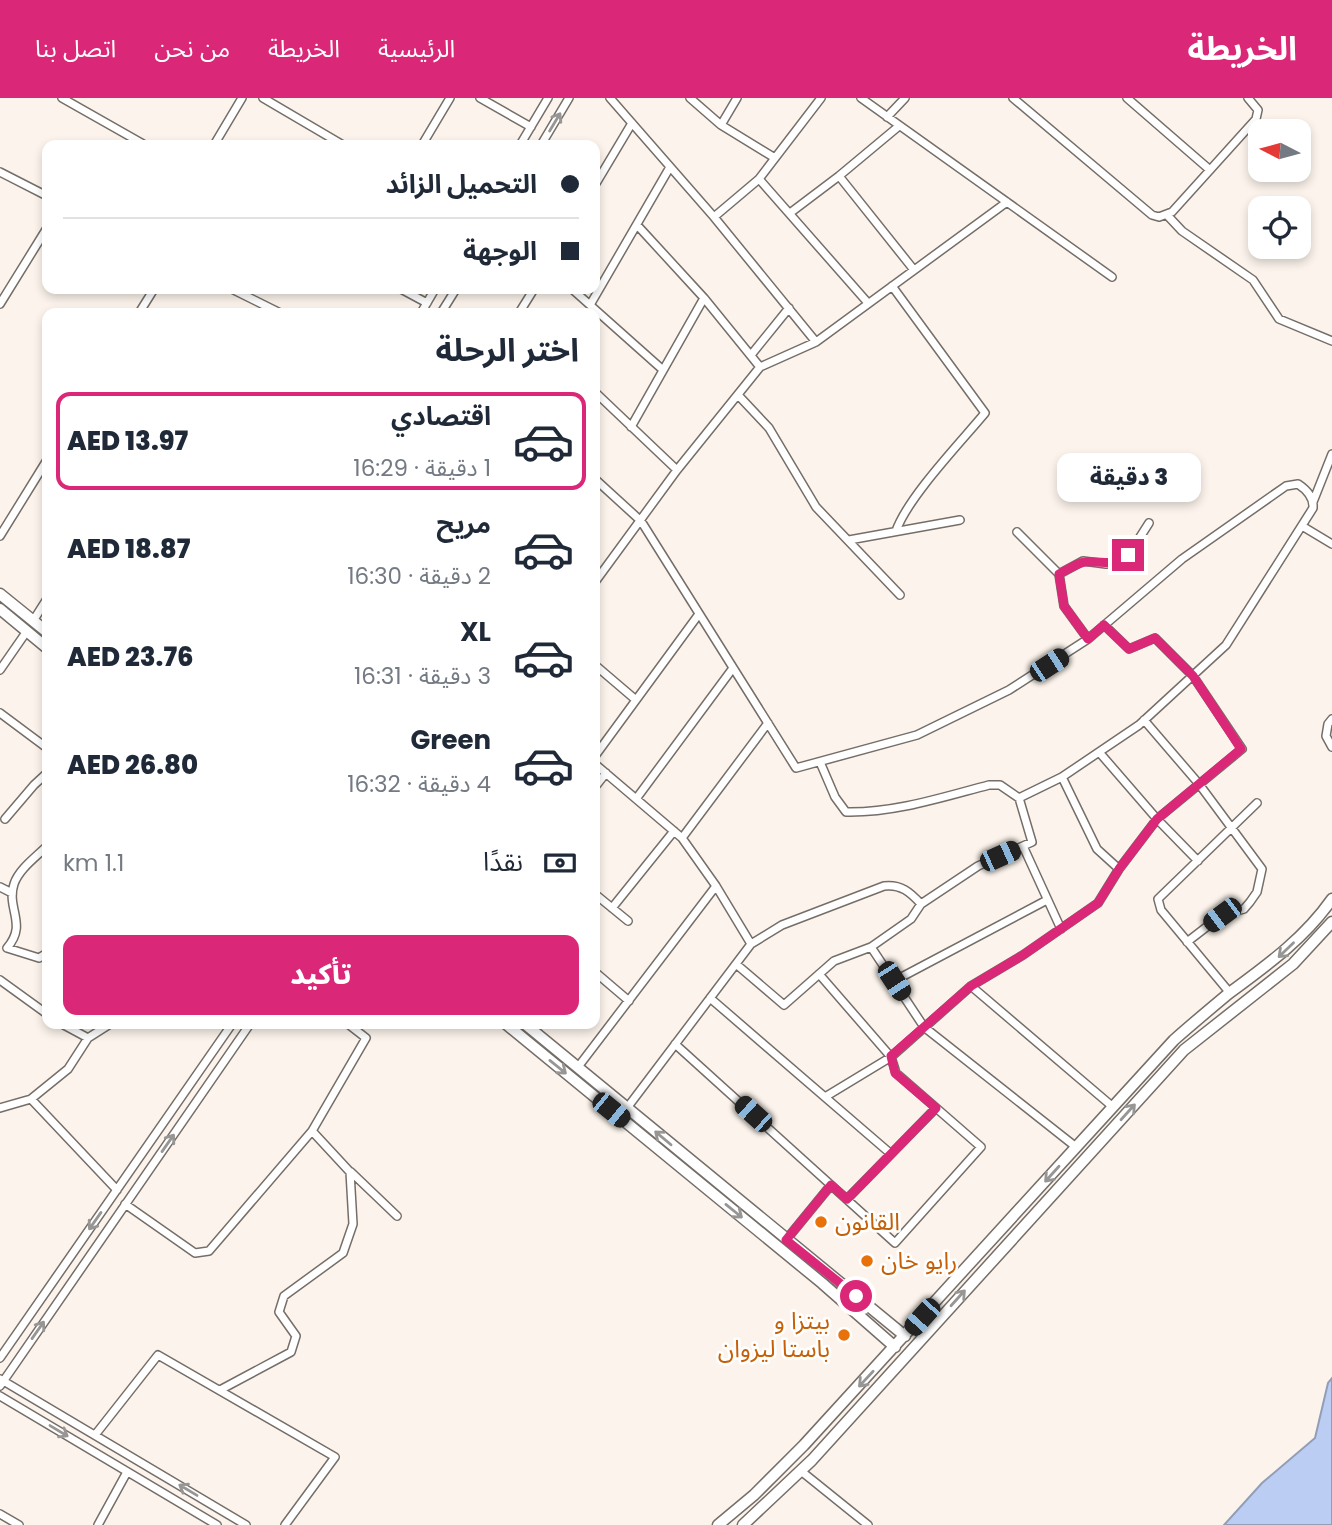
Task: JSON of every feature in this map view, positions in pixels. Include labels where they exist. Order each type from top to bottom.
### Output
[{"type":"main road","points":[[0,594],[42,628]]},
{"type":"main road","points":[[0,609],[42,644]]},
{"type":"main road","points":[[718,1525],[754,1495],[804,1445],[1174,1040],[1230,993],[1281,956],[1332,899]]},
{"type":"main road","points":[[743,1525],[801,1471],[1184,1050],[1293,964],[1332,922]]},
{"type":"main road","points":[[512,1029],[822,1283],[895,1347]]},
{"type":"main road","points":[[531,1029],[905,1336]]},
{"type":"street","points":[[62,98],[136,140]]},
{"type":"street","points":[[217,140],[242,98]]},
{"type":"street","points":[[263,98],[334,140]]},
{"type":"street","points":[[425,140],[450,98]]},
{"type":"street","points":[[480,98],[531,127]]},
{"type":"street","points":[[523,140],[548,98]]},
{"type":"street","points":[[544,140],[569,98]]},
{"type":"street","points":[[610,98],[714,217],[816,342]]},
{"type":"street","points":[[690,98],[721,125],[775,158]]},
{"type":"street","points":[[721,125],[737,98]]},
{"type":"street","points":[[714,217],[759,179],[821,98]]},
{"type":"street","points":[[861,98],[1112,277]]},
{"type":"street","points":[[887,117],[905,98]]},
{"type":"street","points":[[1013,98],[1152,215],[1159,217],[1167,215],[1256,119],[1258,110],[1248,98]]},
{"type":"street","points":[[1127,98],[1210,170]]},
{"type":"street","points":[[600,177],[632,123]]},
{"type":"street","points":[[790,214],[899,126]]},
{"type":"street","points":[[600,288],[670,167]]},
{"type":"street","points":[[0,172],[42,193]]},
{"type":"street","points":[[839,176],[914,270]]},
{"type":"street","points":[[759,179],[868,303]]},
{"type":"street","points":[[600,575],[677,470],[760,367],[816,342],[1007,202]]},
{"type":"street","points":[[1167,215],[1182,231],[1253,280],[1279,319],[1332,341]]},
{"type":"street","points":[[637,225],[704,298],[760,367]]},
{"type":"street","points":[[0,304],[42,236]]},
{"type":"street","points":[[892,286],[985,413],[925,486],[895,531]]},
{"type":"street","points":[[242,294],[270,308]]},
{"type":"street","points":[[410,294],[427,303]]},
{"type":"street","points":[[424,308],[432,294]]},
{"type":"street","points":[[578,294],[593,308]]},
{"type":"street","points":[[590,305],[596,294]]},
{"type":"street","points":[[631,427],[704,298]]},
{"type":"street","points":[[751,355],[789,308]]},
{"type":"street","points":[[600,314],[663,370]]},
{"type":"street","points":[[738,395],[769,428],[816,506],[900,595]]},
{"type":"street","points":[[600,397],[677,470]]},
{"type":"street","points":[[1019,798],[1062,777],[1144,720],[1226,645],[1313,508],[1332,454]]},
{"type":"street","points":[[0,536],[42,468]]},
{"type":"street","points":[[600,484],[641,521],[796,768],[917,735],[1009,691],[1088,639],[1182,559],[1286,486],[1298,484],[1307,491],[1313,502]]},
{"type":"street","points":[[849,540],[960,520]]},
{"type":"street","points":[[1059,574],[1083,562],[1121,562],[1149,523]]},
{"type":"street","points":[[1302,526],[1332,544]]},
{"type":"street","points":[[1017,532],[1059,574],[1064,606],[1088,639]]},
{"type":"street","points":[[33,621],[42,607]]},
{"type":"street","points":[[600,749],[699,614]]},
{"type":"street","points":[[825,1097],[891,1056],[971,986],[1023,955],[1098,903],[1119,869],[1157,819],[1241,749],[1193,676],[1155,638],[1129,649],[1104,625]]},
{"type":"street","points":[[0,670],[27,631]]},
{"type":"street","points":[[636,799],[733,668]]},
{"type":"street","points":[[600,669],[636,700]]},
{"type":"street","points":[[0,713],[42,744]]},
{"type":"street","points":[[1332,719],[1328,724],[1326,736],[1332,747]]},
{"type":"street","points":[[1144,720],[1199,784],[1262,869],[1257,892],[1244,909],[1222,915],[1187,942]]},
{"type":"street","points":[[682,838],[768,723]]},
{"type":"street","points":[[1099,752],[1157,819],[1198,861]]},
{"type":"street","points":[[736,964],[784,1005],[834,961],[871,947],[911,919],[921,904],[978,866],[1032,842],[1019,798],[1000,785],[989,785],[913,805],[861,813],[846,812],[835,797],[820,762]]},
{"type":"street","points":[[600,768],[682,838],[716,886],[751,944]]},
{"type":"street","points":[[600,781],[606,773]]},
{"type":"street","points":[[1062,777],[1097,849],[1119,869]]},
{"type":"street","points":[[5,819],[42,778]]},
{"type":"street","points":[[1230,993],[1161,910],[1158,899],[1257,803]]},
{"type":"street","points":[[612,908],[674,831]]},
{"type":"street","points":[[1023,846],[1061,929]]},
{"type":"street","points":[[0,953],[8,948],[18,932],[12,893],[15,881],[42,851]]},
{"type":"street","points":[[627,1108],[751,944],[782,925],[884,886],[894,885],[909,891],[921,904]]},
{"type":"street","points":[[578,1067],[716,886]]},
{"type":"street","points":[[0,887],[12,893]]},
{"type":"street","points":[[600,898],[628,921]]},
{"type":"street","points":[[894,981],[1048,900]]},
{"type":"street","points":[[871,947],[924,1027],[1076,1147]]},
{"type":"street","points":[[8,948],[38,958],[42,956]]},
{"type":"street","points":[[675,1044],[895,1243],[981,1147],[895,1073],[891,1056],[819,974]]},
{"type":"street","points":[[600,976],[629,1001]]},
{"type":"street","points":[[0,980],[42,1010]]},
{"type":"street","points":[[971,986],[1113,1107]]},
{"type":"street","points":[[710,998],[891,1154]]},
{"type":"street","points":[[71,1029],[88,1038]]},
{"type":"street","points":[[0,1108],[31,1099],[68,1069],[88,1038],[102,1029]]},
{"type":"street","points":[[0,1359],[229,1029]]},
{"type":"street","points":[[246,1525],[1,1382],[247,1029]]},
{"type":"street","points":[[125,1204],[195,1253],[208,1251],[312,1131],[366,1038],[354,1029]]},
{"type":"street","points":[[31,1099],[117,1190]]},
{"type":"street","points":[[847,1199],[936,1108]]},
{"type":"street","points":[[312,1131],[350,1172],[397,1216]]},
{"type":"street","points":[[220,1390],[291,1352],[296,1336],[279,1312],[284,1296],[343,1253],[353,1224],[350,1172]]},
{"type":"street","points":[[786,1240],[831,1185]]},
{"type":"street","points":[[95,1435],[158,1355],[335,1457],[285,1525]]},
{"type":"street","points":[[0,1396],[216,1525]]},
{"type":"street","points":[[801,1471],[868,1525]]},
{"type":"street","points":[[98,1525],[127,1472]]},
{"type":"street","points":[[0,1514],[19,1525]]},
{"type":"water","points":[[1332,1378],[1332,1525],[1224,1525],[1262,1483],[1315,1438],[1328,1383]]},
{"type":"place","name":"القانون","points":[[821,1222]]},
{"type":"place","name":"رايو خان","points":[[867,1261]]},
{"type":"place","name":"بيتزا و باستا ليزوان","points":[[844,1335]]},
{"type":"route","points":[[856,1296],[786,1240],[831,1185],[847,1199],[936,1108],[895,1073],[891,1056],[971,986],[1023,955],[1098,903],[1119,869],[1157,819],[1241,749],[1193,676],[1155,638],[1129,649],[1104,625],[1088,639],[1064,606],[1059,574],[1083,562],[1121,562],[1128,555]]}]
